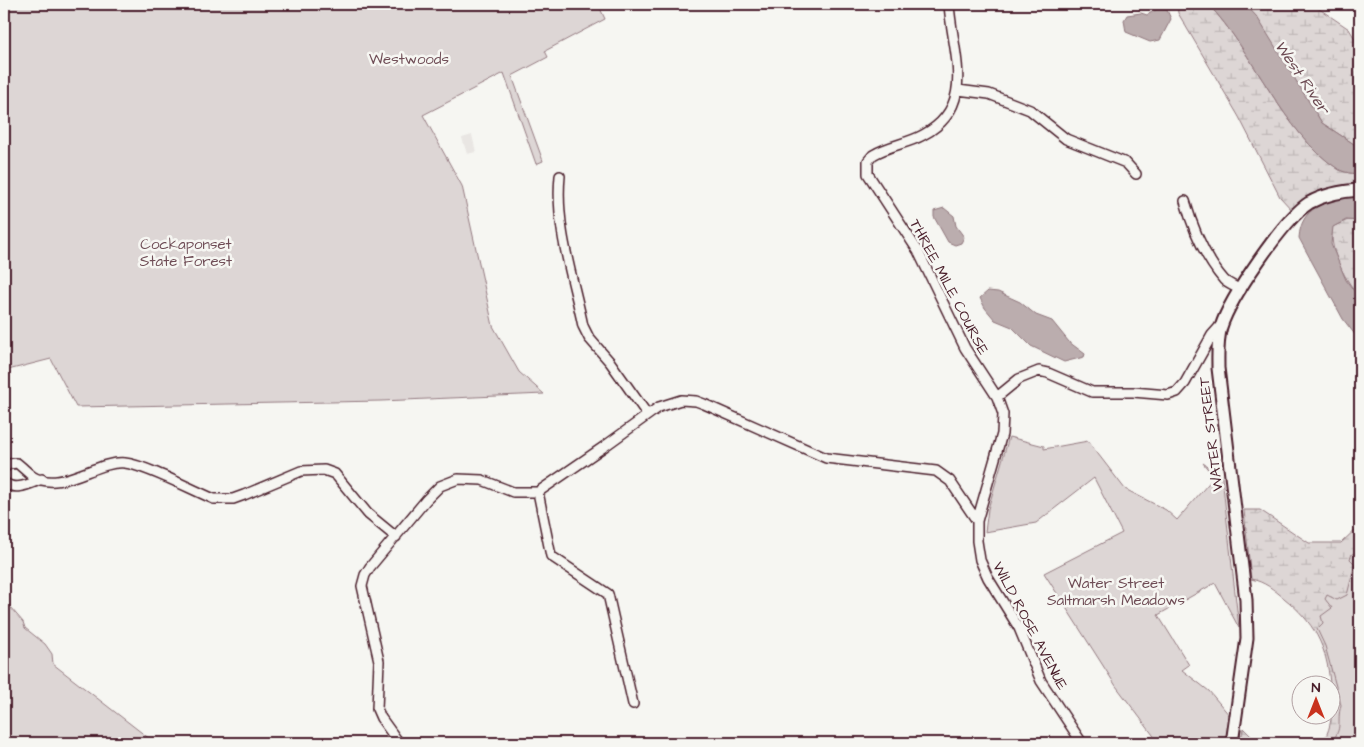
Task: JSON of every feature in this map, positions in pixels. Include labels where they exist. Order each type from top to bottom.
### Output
[{"type":"main road","name":"WATER STREET","points":[[1232,743],[1243,673],[1247,619],[1218,368],[1218,348],[1222,325],[1241,290],[1285,226],[1308,204],[1329,194],[1360,190]]},
{"type":"street","name":"THREE MILE COURSE","points":[[949,4],[958,90],[954,106],[938,126],[922,136],[873,155],[868,161],[867,170],[875,188],[918,251],[965,348],[997,397]]},
{"type":"street","points":[[958,90],[989,94],[1030,110],[1066,139],[1126,163],[1136,174]]},
{"type":"street","points":[[560,176],[558,194],[560,226],[583,326],[589,338],[610,362],[647,414]]},
{"type":"street","points":[[1185,200],[1192,224],[1209,258],[1225,281],[1241,290]]},
{"type":"street","points":[[997,397],[1024,376],[1039,371],[1097,393],[1127,392],[1161,396],[1172,394],[1185,383],[1212,336],[1222,325]]},
{"type":"street","name":"WILD ROSE AVENUE","points":[[997,397],[1003,414],[1003,426],[977,521],[976,541],[985,571],[1019,628],[1041,681],[1082,743]]},
{"type":"street","points":[[399,743],[381,718],[377,708],[379,661],[362,590],[365,575],[433,492],[458,479],[482,480],[513,492],[538,492],[605,446],[647,414],[675,401],[696,400],[790,440],[826,458],[936,471],[950,481],[977,521]]},
{"type":"street","points":[[4,468],[9,464],[17,463],[33,476],[42,479]]},
{"type":"street","points":[[4,482],[9,486],[20,487],[42,479],[70,478],[112,464],[125,463],[149,471],[214,499],[225,500],[244,496],[301,471],[324,470],[335,474],[368,514],[396,537]]},
{"type":"street","points":[[538,492],[551,556],[608,594],[633,704]]},
{"type":"shaded area","points":[[1208,4],[1245,4],[1257,17],[1322,123],[1360,148],[1360,175],[1338,169],[1319,154],[1301,135],[1225,23]]},
{"type":"shaded area","points":[[1159,8],[1167,10],[1171,19],[1160,40],[1150,42],[1126,32],[1124,20],[1127,15],[1141,13],[1147,15]]},
{"type":"shaded area","points":[[472,135],[476,152],[467,154],[462,138]]},
{"type":"shaded area","points":[[1351,196],[1360,197],[1360,221],[1346,220],[1333,227],[1331,244],[1346,280],[1360,299],[1360,341],[1343,319],[1299,238],[1304,219],[1309,213],[1323,204]]},
{"type":"shaded area","points":[[944,208],[954,216],[956,226],[964,237],[961,243],[955,245],[948,242],[934,217],[934,211]]},
{"type":"shaded area","points":[[988,291],[998,292],[1020,302],[1036,315],[1052,321],[1069,342],[1085,354],[1084,357],[1064,362],[1031,346],[1012,327],[995,320],[985,308],[980,298]]},
{"type":"green space","name":"Cockaponset State Forest","points":[[4,4],[598,4],[605,19],[545,51],[548,57],[512,76],[543,161],[536,164],[504,73],[423,115],[462,186],[493,326],[519,372],[544,394],[381,401],[76,407],[51,359],[4,371]]},
{"type":"green space","points":[[1177,4],[1208,4],[1225,23],[1301,135],[1319,154],[1338,169],[1360,175],[1360,185],[1342,186],[1315,194],[1292,210],[1280,197],[1239,117],[1178,13]]},
{"type":"green space","points":[[1244,4],[1312,4],[1349,29],[1360,47],[1360,148],[1322,123]]},
{"type":"green space","points":[[1348,220],[1360,221],[1360,299],[1339,265],[1333,247],[1332,227]]},
{"type":"green space","name":"Water Street Saltmarsh Meadows","points":[[1009,437],[1044,446],[1044,449],[1088,441],[1125,489],[1166,510],[1177,520],[1214,477],[1203,463],[1222,477],[1239,628],[1215,583],[1158,615],[1189,665],[1182,670],[1209,691],[1230,716],[1225,743],[1159,743],[1116,686],[1044,573],[1122,533],[1094,478],[1036,523],[985,532],[988,509]]},
{"type":"green space","points":[[1244,510],[1260,510],[1309,543],[1341,543],[1360,525],[1360,743],[1322,743],[1330,724],[1342,724],[1342,674],[1329,674],[1322,646],[1303,616],[1269,586],[1251,579]]},
{"type":"green space","points":[[1360,552],[1360,743],[1331,743],[1339,729],[1339,724],[1342,724],[1342,674],[1333,674],[1325,646],[1317,629],[1323,623],[1321,616],[1332,608],[1325,599],[1327,595],[1337,600],[1347,595],[1355,564],[1350,559],[1352,554]]},
{"type":"green space","points":[[4,600],[23,622],[25,628],[45,644],[52,654],[53,664],[155,743],[4,743]]},
{"type":"green space","points":[[1243,728],[1258,743],[1241,743]]},
{"type":"park label","name":"Westwoods","points":[[409,59]]},
{"type":"water label","name":"West River","points":[[1302,77]]}]
